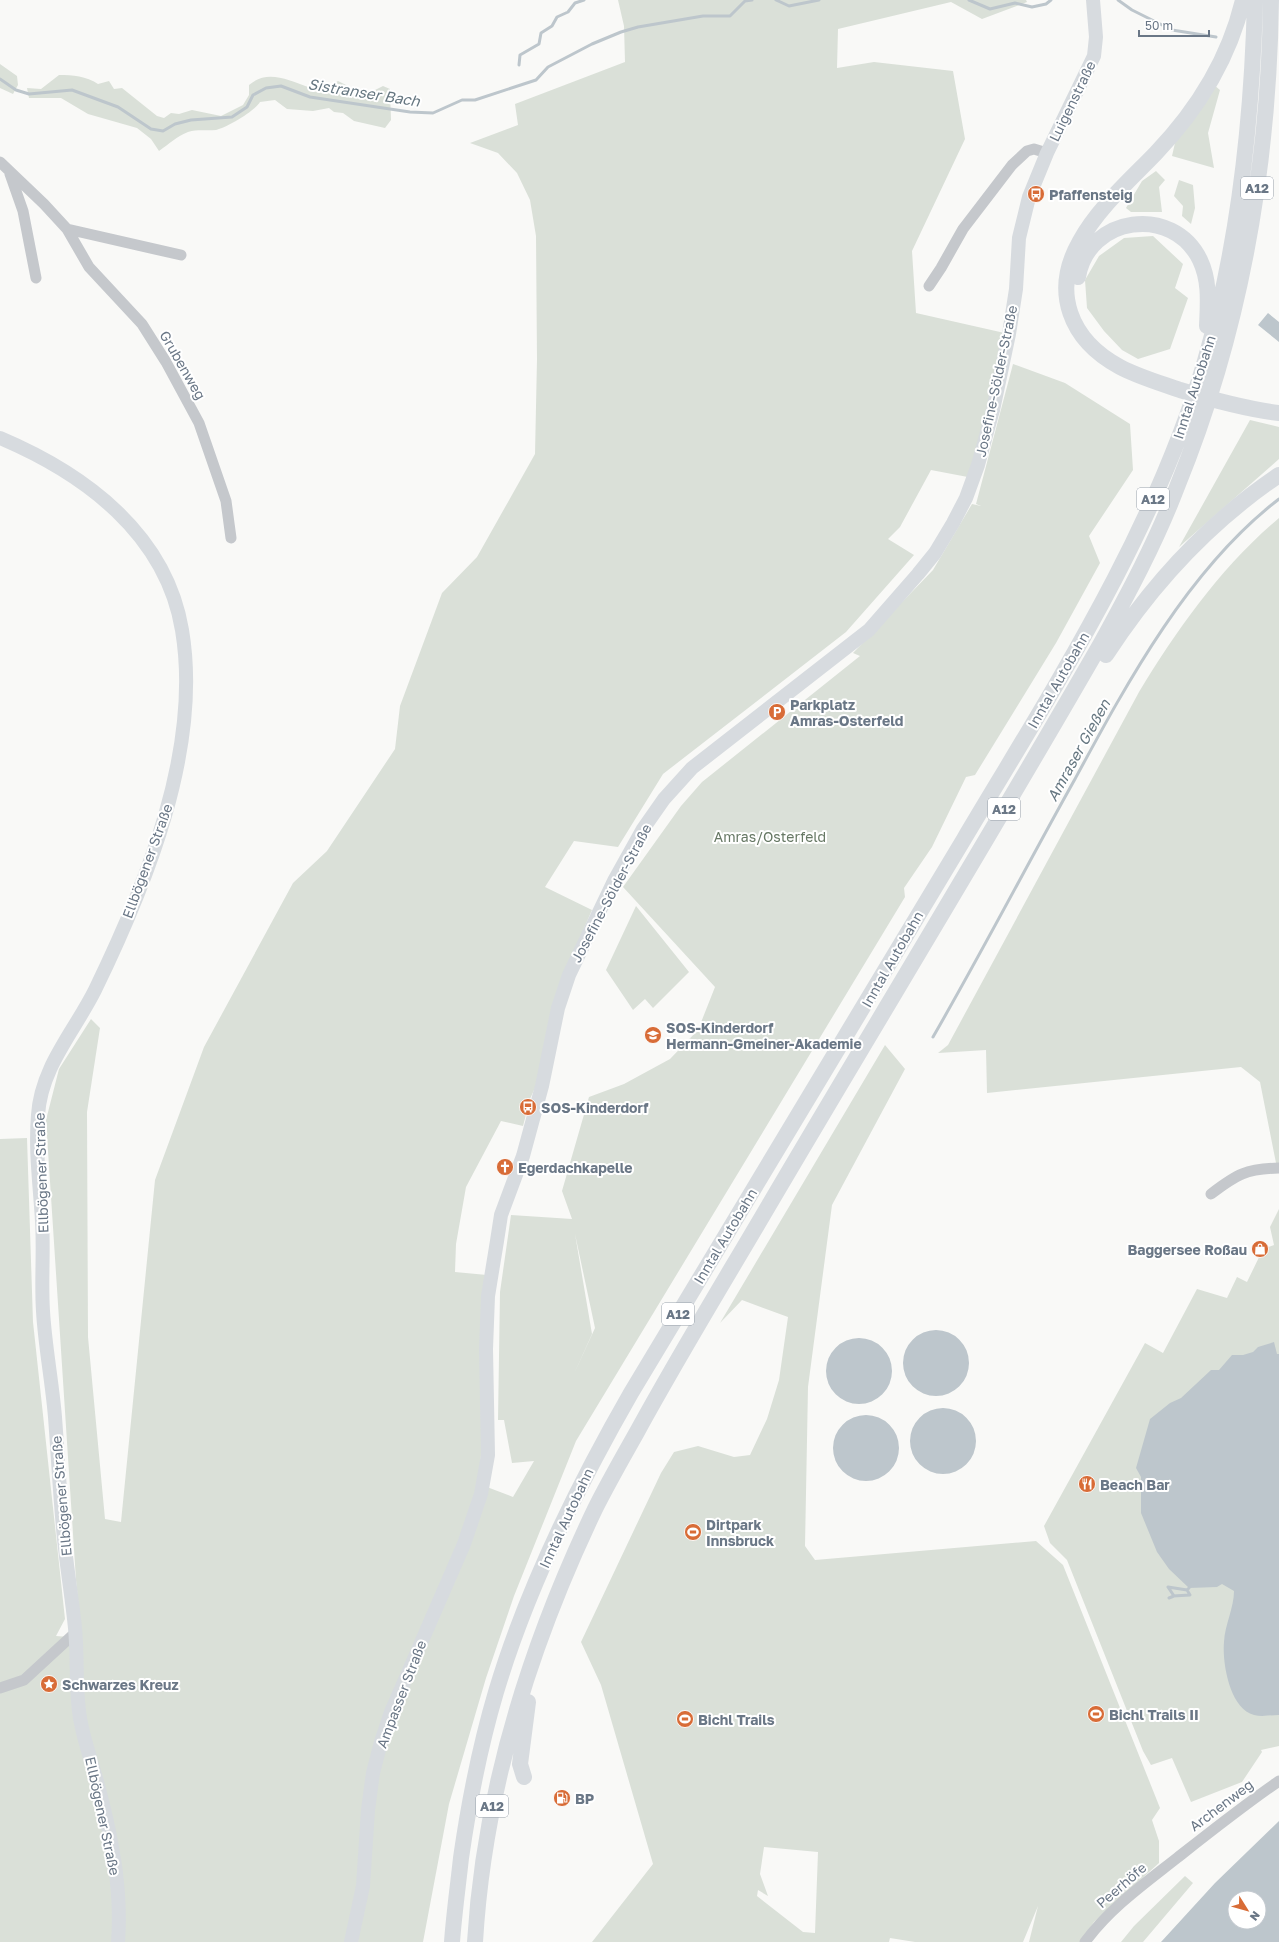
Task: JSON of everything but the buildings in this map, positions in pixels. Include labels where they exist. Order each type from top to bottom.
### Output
[{"type":"highway","points":[[1243,0],[1233,37],[1225,56],[1195,106],[1164,144],[1095,218],[1083,236],[1069,268],[1065,293],[1073,322],[1082,336],[1092,348],[1120,367],[1144,377],[1200,396],[1250,408],[1279,413]]},
{"type":"highway","name":"Inntal Autobahn","points":[[1211,367],[1240,203],[1251,110],[1255,0]]},
{"type":"highway","name":"Inntal Autobahn","points":[[475,1942],[488,1830],[496,1787],[507,1743],[528,1673],[555,1600],[597,1505],[665,1382],[1077,686],[1127,596],[1151,547],[1177,487],[1195,414],[1211,367],[1230,325],[1246,257],[1255,206],[1267,96],[1271,0]]},
{"type":"highway","points":[[1211,367],[1207,282],[1200,259],[1192,247],[1175,233],[1151,224],[1119,227],[1098,239],[1083,260],[1076,286],[1080,312],[1085,323],[1098,339],[1121,357],[1168,376],[1215,391],[1279,404]]},
{"type":"highway","name":"Inntal Autobahn","points":[[452,1942],[453,1917],[466,1824],[485,1732],[496,1691],[515,1636],[543,1567],[602,1445],[631,1393],[874,990],[1099,610],[1195,414]]},
{"type":"highway","points":[[1077,686],[1098,666],[1144,600],[1188,550],[1237,506],[1279,475]]},
{"type":"highway","points":[[524,1777],[520,1764],[529,1696],[528,1673]]},
{"type":"main road","name":"Luigenstraße","points":[[1046,153],[1094,56],[1096,37],[1093,0]]},
{"type":"main road","name":"Josefine-Sölder-Straße","points":[[488,1455],[486,1349],[488,1296],[496,1241],[501,1215],[523,1156],[542,1086],[558,1008],[569,975],[614,881],[643,828],[664,798],[692,768],[868,630],[935,553],[953,523],[966,498],[978,465],[993,410],[1016,288],[1019,238],[1029,197],[1046,153]]},
{"type":"main road","name":"Ellbögener Straße","points":[[0,438],[42,457],[82,481],[114,507],[137,531],[153,553],[168,581],[182,625],[186,662],[180,753],[171,794],[160,833],[126,920],[94,991],[51,1066],[41,1094],[38,1115],[38,1160],[43,1232],[43,1311],[53,1398],[64,1534],[75,1633],[80,1717],[99,1788],[115,1863],[119,1912],[118,1942]]},
{"type":"main road","name":"Ampasser Straße","points":[[351,1942],[363,1886],[368,1810],[373,1773],[381,1742],[391,1712],[464,1544],[481,1494],[488,1455]]},
{"type":"street","points":[[928,286],[941,268],[963,229],[1012,165],[1027,151],[1034,149],[1046,153]]},
{"type":"street","name":"Grubenweg","points":[[0,162],[44,204],[67,229],[82,256],[95,274],[142,324],[199,423],[226,501],[231,538]]},
{"type":"street","name":"Grubenweg","points":[[9,171],[23,211],[36,278]]},
{"type":"street","points":[[67,229],[181,255]]},
{"type":"street","points":[[1211,1194],[1228,1180],[1248,1170],[1279,1168]]},
{"type":"street","points":[[0,1688],[24,1680],[75,1633]]},
{"type":"street","name":"Archenweg","points":[[1181,1854],[1279,1781]]},
{"type":"street","name":"Peerhöfe","points":[[1085,1942],[1098,1925],[1129,1895],[1181,1854]]},
{"type":"green space","name":"Amras/Osterfeld","points":[[618,0],[1026,0],[1027,2],[982,19],[951,2],[838,29],[837,68],[874,62],[953,71],[965,139],[912,251],[916,313],[1009,334],[973,478],[931,470],[900,527],[888,539],[914,555],[846,632],[663,774],[618,847],[574,841],[545,887],[592,910],[571,958],[538,1081],[530,1099],[523,1126],[501,1121],[466,1187],[456,1244],[455,1272],[487,1275],[483,1426],[479,1484],[513,1497],[534,1461],[512,1463],[504,1420],[498,1420],[500,1292],[511,1215],[572,1219],[562,1191],[589,1097],[624,1084],[670,1059],[698,1030],[715,987],[623,887],[681,806],[702,782],[860,656],[853,653],[933,570],[972,504],[981,506],[976,504],[1013,364],[1065,383],[1130,424],[1133,470],[1089,536],[1100,563],[1056,643],[975,775],[966,777],[932,847],[904,888],[905,897],[576,1441],[514,1596],[486,1678],[449,1804],[423,1942],[0,1942],[0,1139],[27,1138],[33,1322],[65,1619],[56,1636],[82,1638],[76,1580],[46,1120],[59,1069],[91,1019],[100,1028],[87,1112],[88,1337],[105,1519],[121,1522],[155,1180],[204,1047],[293,883],[327,851],[395,749],[400,706],[442,593],[477,557],[535,454],[537,359],[536,236],[530,200],[517,173],[498,153],[470,143],[518,125],[515,104],[625,62],[624,26]],"holes":[[[575,1234],[595,1328],[573,1376],[592,1334]]]},
{"type":"green space","points":[[0,64],[17,76],[18,85],[13,94],[0,88]]},
{"type":"green space","points":[[59,75],[79,76],[98,84],[109,81],[114,89],[122,88],[157,116],[164,118],[171,113],[179,114],[192,110],[221,116],[243,105],[249,95],[249,85],[256,80],[263,78],[278,77],[308,87],[316,83],[326,89],[338,81],[358,91],[366,89],[371,92],[383,86],[390,89],[391,120],[385,128],[354,121],[343,113],[334,112],[329,108],[313,111],[287,109],[275,100],[260,102],[240,119],[221,129],[188,132],[159,151],[151,139],[137,128],[88,114],[61,98],[29,98],[27,88],[41,89]]},
{"type":"green space","points":[[1214,85],[1220,90],[1208,133],[1214,168],[1172,156],[1177,134]]},
{"type":"green space","points":[[1156,171],[1165,180],[1159,187],[1162,212],[1131,212],[1126,208],[1142,181]]},
{"type":"green space","points":[[1179,180],[1193,185],[1195,208],[1191,224],[1182,216],[1183,206],[1174,196]]},
{"type":"green space","points":[[1153,236],[1183,264],[1175,288],[1188,298],[1170,349],[1138,359],[1122,350],[1104,331],[1087,308],[1085,280],[1099,256],[1124,238]]},
{"type":"green space","points":[[1250,420],[1279,427],[1279,459],[1179,547]]},
{"type":"green space","points":[[1279,518],[1279,1163],[1276,1163],[1260,1082],[1241,1067],[987,1093],[986,1050],[938,1053],[948,1045],[1139,692],[1154,668],[1185,622],[1219,578],[1258,537]]},
{"type":"green space","points":[[636,906],[689,972],[653,1008],[645,999],[633,1010],[606,970]]},
{"type":"green space","points":[[885,1045],[905,1069],[832,1205],[808,1387],[805,1546],[815,1560],[1036,1541],[1063,1565],[1160,1808],[1152,1820],[1159,1841],[1159,1863],[1094,1922],[1080,1942],[1029,1942],[1038,1906],[1023,1942],[915,1942],[890,1938],[889,1942],[592,1942],[653,1864],[601,1685],[581,1642],[661,1473],[674,1452],[698,1446],[734,1457],[750,1455],[767,1419],[779,1380],[788,1317],[742,1300],[720,1323]],"holes":[[[764,1847],[818,1852],[815,1933],[803,1932],[757,1896],[758,1890],[768,1896],[760,1874]]]},
{"type":"green space","points":[[1279,1209],[1279,1746],[1261,1750],[1262,1752],[1242,1782],[1191,1802],[1172,1758],[1151,1765],[1143,1751],[1067,1560],[1050,1543],[1044,1526],[1145,1343],[1163,1353],[1197,1289],[1227,1298],[1237,1277],[1247,1282],[1263,1249],[1274,1245],[1270,1227]]},
{"type":"green space","points":[[1185,1876],[1193,1883],[1143,1942],[1121,1942],[1134,1926]]},
{"type":"shaded area","points":[[1268,313],[1279,322],[1279,342],[1258,325]]},
{"type":"shaded area","points":[[936,1330],[949,1333],[959,1340],[966,1350],[969,1363],[966,1376],[959,1386],[949,1393],[936,1396],[923,1393],[913,1386],[906,1376],[903,1363],[906,1350],[913,1340],[923,1333]]},
{"type":"shaded area","points":[[859,1338],[872,1341],[882,1348],[889,1358],[892,1371],[889,1384],[882,1394],[872,1401],[859,1404],[846,1401],[836,1394],[829,1384],[826,1371],[829,1358],[836,1348],[846,1341]]},
{"type":"shaded area","points":[[1274,1342],[1277,1354],[1279,1354],[1279,1715],[1260,1716],[1246,1711],[1239,1704],[1233,1695],[1226,1673],[1224,1661],[1224,1642],[1233,1604],[1234,1591],[1222,1584],[1217,1587],[1189,1588],[1169,1569],[1157,1552],[1141,1513],[1141,1477],[1136,1468],[1150,1419],[1170,1403],[1181,1398],[1211,1370],[1219,1370],[1232,1355],[1243,1355],[1253,1352],[1258,1347]]},
{"type":"shaded area","points":[[943,1408],[956,1411],[966,1418],[973,1428],[976,1441],[973,1454],[966,1464],[956,1471],[943,1474],[930,1471],[920,1464],[913,1454],[910,1441],[913,1428],[920,1418],[930,1411]]},
{"type":"shaded area","points":[[866,1415],[879,1418],[889,1425],[896,1435],[899,1448],[896,1461],[889,1471],[879,1478],[866,1481],[853,1478],[843,1471],[836,1461],[833,1448],[836,1435],[843,1425],[853,1418]]},
{"type":"shaded area","points":[[1279,1821],[1279,1942],[1161,1942],[1215,1883]]},
{"type":"waterway","points":[[519,65],[520,55],[539,44],[541,33],[552,26],[557,17],[568,12],[575,3],[584,0]]},
{"type":"waterway","name":"Sistranser Bach","points":[[0,79],[16,90],[29,94],[72,90],[118,107],[151,129],[163,131],[175,124],[191,120],[232,117],[247,107],[253,95],[266,88],[281,86],[310,97],[410,112],[433,113],[462,100],[475,100],[536,80],[548,67],[592,44],[621,32],[638,27],[703,16],[730,16],[745,1],[752,0]]},
{"type":"waterway","name":"Sistranser Bach","points":[[776,0],[789,6],[819,0]]},
{"type":"waterway","name":"Sistranser Bach","points":[[969,0],[990,9],[1015,3],[1032,7],[1046,4],[1051,0]]},
{"type":"waterway","name":"Sistranser Bach","points":[[1118,0],[1132,10],[1172,30],[1216,37]]},
{"type":"waterway","name":"Amraser Gießen","points":[[933,1037],[1117,704],[1163,628],[1189,592],[1217,558],[1247,527],[1279,499]]},
{"type":"waterway","points":[[1169,1598],[1174,1596],[1168,1587],[1187,1590],[1189,1588]]},
{"type":"waterway","points":[[1173,1596],[1190,1595],[1187,1590]]},
{"type":"place","name":"Pfaffensteig","points":[[1036,194]]},
{"type":"place","name":"Parkplatz Amras-Osterfeld","points":[[777,712]]},
{"type":"place","name":"SOS-Kinderdorf Hermann-Gmeiner-Akademie","points":[[653,1035]]},
{"type":"place","name":"SOS-Kinderdorf","points":[[528,1107]]},
{"type":"place","name":"Egerdachkapelle","points":[[505,1167]]},
{"type":"place","name":"Baggersee Roßau","points":[[1260,1249]]},
{"type":"place","name":"Beach Bar","points":[[1087,1484]]},
{"type":"place","name":"Dirtpark Innsbruck","points":[[693,1532]]},
{"type":"place","name":"Schwarzes Kreuz","points":[[49,1684]]},
{"type":"place","name":"Bichl Trails II","points":[[1096,1714]]},
{"type":"place","name":"Bichl Trails","points":[[685,1719]]},
{"type":"place","name":"BP","points":[[562,1798]]}]
